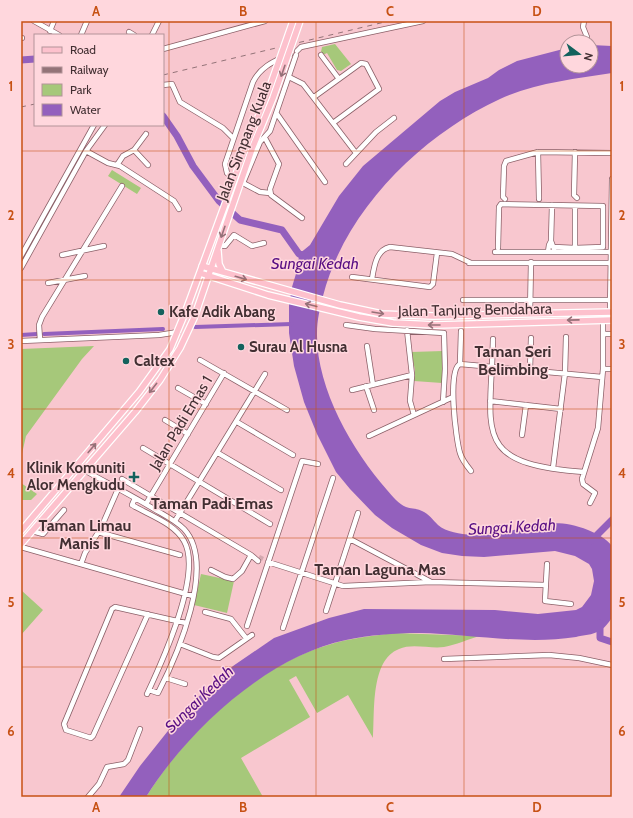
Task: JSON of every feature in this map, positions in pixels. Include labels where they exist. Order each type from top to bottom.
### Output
[{"type":"main road","name":"Jalan Simpang Kuala","points":[[21,544],[135,412],[160,380],[185,339],[241,183],[249,148],[293,21]]},
{"type":"main road","name":"Jalan Simpang Kuala","points":[[21,531],[159,367],[178,332],[234,179],[273,98],[300,21]]},
{"type":"main road","points":[[218,246],[219,264],[223,272]]},
{"type":"main road","name":"Jalan Tanjung Bendahara","points":[[202,266],[340,305],[382,314],[411,316],[460,316],[611,312]]},
{"type":"main road","name":"Jalan Tanjung Bendahara","points":[[200,273],[268,294],[348,314],[408,324],[612,320]]},
{"type":"main road","points":[[205,285],[221,279]]},
{"type":"main road","points":[[460,316],[460,324]]},
{"type":"main road","points":[[69,474],[76,473],[77,478]]},
{"type":"street","points":[[34,21],[57,34]]},
{"type":"street","points":[[50,30],[54,21]]},
{"type":"street","points":[[81,34],[87,21]]},
{"type":"street","points":[[164,49],[256,22],[265,21]]},
{"type":"street","points":[[302,218],[270,193],[260,192],[241,183],[259,145],[265,138],[277,114],[296,53],[301,47],[423,21]]},
{"type":"street","points":[[584,21],[583,27],[586,34]]},
{"type":"street","points":[[152,34],[158,22]]},
{"type":"street","points":[[234,179],[227,173],[225,164],[233,138],[257,75],[268,64],[291,53],[292,50],[296,53]]},
{"type":"street","points":[[321,55],[339,79]]},
{"type":"street","points":[[314,97],[361,63],[365,62],[379,89],[334,123]]},
{"type":"street","points":[[289,77],[303,84],[356,153]]},
{"type":"street","points":[[164,85],[172,84],[179,101],[223,128],[233,138]]},
{"type":"street","points":[[277,114],[325,182]]},
{"type":"street","points":[[346,164],[376,132],[394,118]]},
{"type":"street","points":[[21,256],[93,126]]},
{"type":"street","points":[[21,268],[86,151],[103,126]]},
{"type":"street","points":[[117,165],[125,154],[134,150],[146,134]]},
{"type":"street","points":[[265,138],[279,164],[270,188],[270,193]]},
{"type":"street","points":[[134,150],[148,165]]},
{"type":"street","points":[[86,151],[108,163],[117,165],[174,202],[179,209]]},
{"type":"street","points":[[538,152],[539,199]]},
{"type":"street","points":[[505,199],[503,197],[505,162],[538,152],[612,153]]},
{"type":"street","points":[[575,152],[574,195],[577,198]]},
{"type":"street","points":[[611,312],[612,179]]},
{"type":"street","points":[[40,340],[40,321],[84,250],[89,237],[122,186]]},
{"type":"street","points":[[500,205],[552,205],[603,206],[603,247],[575,248],[548,252],[497,250],[500,205]]},
{"type":"street","points":[[552,205],[552,241],[554,250]]},
{"type":"street","points":[[575,206],[575,248]]},
{"type":"street","points":[[218,246],[225,246],[234,235],[252,246],[264,243]]},
{"type":"street","points":[[548,252],[549,245],[552,241]]},
{"type":"street","points":[[62,255],[104,246]]},
{"type":"street","points":[[372,279],[376,260],[386,248],[452,254],[470,263],[611,263]]},
{"type":"street","points":[[554,250],[611,252]]},
{"type":"street","points":[[352,277],[432,286],[437,253]]},
{"type":"street","points":[[530,314],[531,262]]},
{"type":"street","points":[[48,283],[85,276]]},
{"type":"street","points":[[463,300],[611,300]]},
{"type":"street","points":[[590,503],[595,493],[584,484],[584,472],[598,434],[602,377],[603,320]]},
{"type":"street","points":[[408,324],[407,331],[412,375],[410,401],[414,415]]},
{"type":"street","points":[[346,325],[444,333],[445,369],[443,402]]},
{"type":"street","points":[[460,331],[460,364],[455,369],[453,397],[458,444],[462,460],[471,471]]},
{"type":"street","points":[[21,341],[159,335],[178,332]]},
{"type":"street","points":[[602,334],[612,334]]},
{"type":"street","points":[[553,468],[565,374],[566,337]]},
{"type":"street","points":[[530,338],[530,370]]},
{"type":"street","points":[[493,339],[493,367],[490,400],[493,436],[503,451],[524,463],[584,472]]},
{"type":"street","points":[[366,346],[373,385]]},
{"type":"street","points":[[200,360],[287,410]]},
{"type":"street","points":[[460,364],[602,377]]},
{"type":"street","points":[[602,369],[612,369]]},
{"type":"street","name":"Jalan Padi Emas 1","points":[[146,504],[224,374]]},
{"type":"street","points":[[175,521],[200,483],[265,374]]},
{"type":"street","points":[[352,390],[412,375]]},
{"type":"street","points":[[366,386],[374,410]]},
{"type":"street","points":[[178,388],[206,404]]},
{"type":"street","points":[[369,436],[453,397]]},
{"type":"street","points":[[490,400],[561,409]]},
{"type":"street","points":[[522,435],[526,405]]},
{"type":"street","points":[[165,420],[188,434]]},
{"type":"street","points":[[237,422],[293,455]]},
{"type":"street","points":[[142,448],[270,524]]},
{"type":"street","points":[[218,453],[281,490]]},
{"type":"street","points":[[247,626],[264,561],[302,461],[318,464]]},
{"type":"street","points":[[84,470],[146,504],[175,521],[190,536],[196,550],[197,569],[193,596],[186,623],[180,644],[158,693],[148,692],[170,645],[190,565],[188,549],[184,540],[175,529],[132,505],[135,498]]},
{"type":"street","points":[[283,628],[333,478]]},
{"type":"street","points":[[122,479],[152,495],[251,555],[264,561],[335,584],[343,586],[431,582],[546,585]]},
{"type":"street","points":[[81,564],[85,553],[98,532],[118,489]]},
{"type":"street","points":[[32,531],[43,534],[62,511],[53,506]]},
{"type":"street","points":[[326,611],[358,513]]},
{"type":"street","points":[[98,532],[180,555]]},
{"type":"street","points":[[350,539],[431,582]]},
{"type":"street","points":[[21,547],[193,596]]},
{"type":"street","points":[[212,570],[225,577],[233,578],[242,571],[251,555]]},
{"type":"street","points":[[547,564],[546,602],[571,604]]},
{"type":"street","points":[[148,614],[91,738],[66,730],[64,724],[112,609],[116,607],[148,614],[186,623]]},
{"type":"street","points":[[205,612],[232,619],[246,638]]},
{"type":"street","points":[[180,644],[219,658],[252,635]]},
{"type":"street","points":[[444,658],[549,655],[579,658],[612,665]]},
{"type":"street","points":[[166,678],[185,684]]},
{"type":"street","points":[[88,797],[99,784],[107,767],[124,764],[128,760],[140,729]]},
{"type":"green space","points":[[335,44],[351,64],[341,71],[337,70],[327,53],[323,55],[321,52],[322,47]]},
{"type":"green space","points":[[112,170],[141,188],[137,194],[108,176]]},
{"type":"green space","points":[[94,346],[82,359],[26,436],[21,458],[21,349]]},
{"type":"green space","points":[[443,351],[442,383],[414,381],[415,370],[411,352]]},
{"type":"green space","points":[[21,483],[37,494],[31,500],[21,500]]},
{"type":"green space","points":[[201,574],[234,581],[227,613],[194,605]]},
{"type":"green space","points":[[21,590],[43,610],[21,635]]},
{"type":"green space","points":[[394,633],[480,636],[444,647],[404,647],[390,655],[383,664],[376,688],[373,738],[348,695],[317,713],[296,676],[289,680],[310,717],[241,758],[263,797],[146,797],[162,773],[202,727],[225,705],[249,686],[275,669],[301,655],[328,645],[353,639]]},
{"type":"water","name":"Sungai Kedah","points":[[599,45],[612,46],[612,73],[541,85],[500,99],[471,114],[443,133],[416,154],[390,179],[368,205],[349,234],[334,264],[323,296],[318,319],[318,354],[329,396],[338,417],[361,456],[396,500],[406,507],[418,509],[429,515],[441,527],[458,533],[487,535],[529,526],[557,523],[572,525],[598,535],[612,546],[612,618],[605,627],[597,632],[576,637],[557,639],[517,640],[438,634],[400,633],[355,638],[317,649],[288,662],[260,679],[232,699],[184,746],[163,772],[146,797],[119,797],[140,766],[187,707],[233,666],[274,638],[329,618],[364,609],[495,610],[538,614],[576,610],[582,607],[591,595],[594,581],[592,569],[589,564],[575,556],[555,551],[484,557],[442,553],[421,545],[392,528],[375,515],[336,472],[317,434],[304,402],[294,366],[289,333],[289,305],[292,287],[298,267],[299,254],[310,245],[339,196],[363,166],[440,101],[455,92],[488,78],[499,70],[517,61],[559,50],[559,74],[599,74]]},
{"type":"waterway","points":[[21,60],[34,59]]},
{"type":"waterway","points":[[164,117],[177,136],[193,166],[219,201],[240,220],[282,230],[299,254],[307,256]]},
{"type":"waterway","points":[[195,327],[292,324]]},
{"type":"waterway","points":[[44,334],[163,329]]},
{"type":"waterway","points":[[21,335],[37,334]]},
{"type":"waterway","points":[[591,541],[612,520]]},
{"type":"waterway","points":[[600,623],[600,638],[612,642]]},
{"type":"tunnel","points":[[259,557],[263,559]]},
{"type":"railway","points":[[164,75],[389,21]]},
{"type":"railway","points":[[21,107],[34,104]]},
{"type":"place","name":"Kafe Adik Abang","points":[[161,312]]},
{"type":"place","name":"Surau Al Husna","points":[[241,347]]},
{"type":"place","name":"Caltex","points":[[126,361]]},
{"type":"place","name":"Klinik Komuniti Alor Mengkudu","points":[[134,477]]},
{"type":"district","name":"Taman Seri Belimbing","points":[[513,360]]},
{"type":"district","name":"Taman Padi Emas","points":[[212,503]]},
{"type":"district","name":"Taman Limau Manis Ⅱ","points":[[85,534]]},
{"type":"district","name":"Taman Laguna Mas","points":[[380,569]]}]
